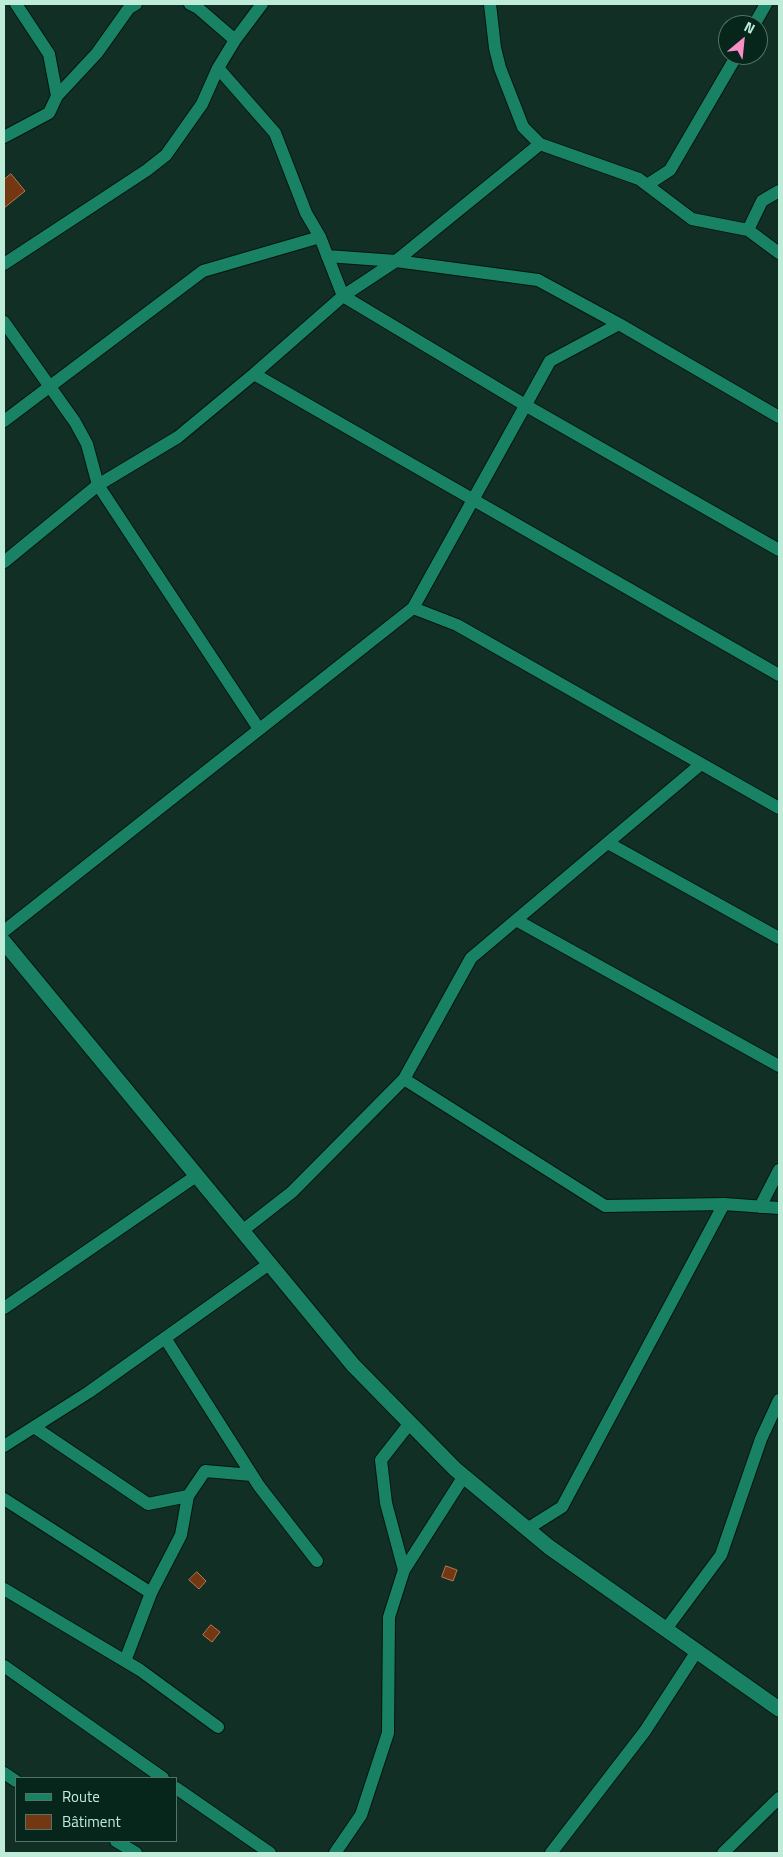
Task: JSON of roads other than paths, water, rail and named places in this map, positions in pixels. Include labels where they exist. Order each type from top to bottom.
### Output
[{"type":"street","points":[[16,4],[49,54],[57,96]]},
{"type":"street","points":[[4,137],[49,113],[57,96],[97,53],[129,8],[136,4]]},
{"type":"street","points":[[190,4],[198,8],[235,40]]},
{"type":"street","points":[[4,264],[147,170],[166,155],[202,104],[218,68],[235,40],[262,4]]},
{"type":"street","points":[[490,4],[495,48],[500,68],[523,127],[540,144],[639,179],[692,219],[748,230],[779,254]]},
{"type":"street","points":[[760,15],[766,4]]},
{"type":"street","points":[[647,185],[670,170],[731,65]]},
{"type":"street","points":[[218,68],[275,133],[306,214],[320,237],[343,296],[525,405],[779,550]]},
{"type":"street","points":[[4,562],[98,485],[178,437],[343,296],[396,261],[540,144]]},
{"type":"street","points":[[748,230],[762,202],[779,190]]},
{"type":"street","points":[[4,421],[203,271],[320,237]]},
{"type":"street","points":[[327,256],[396,261],[538,280],[619,324],[779,417]]},
{"type":"street","points":[[4,322],[75,422],[87,444],[98,485],[259,729]]},
{"type":"street","points":[[4,931],[413,608],[550,360],[619,324]]},
{"type":"street","points":[[254,374],[779,675]]},
{"type":"street","points":[[413,608],[457,625],[779,808]]},
{"type":"street","points":[[242,1231],[292,1192],[404,1079],[471,958],[701,764]]},
{"type":"street","points":[[608,843],[779,938]]},
{"type":"street","points":[[516,920],[779,1066]]},
{"type":"street","points":[[4,942],[353,1366],[410,1423],[464,1476],[549,1547],[779,1709]]},
{"type":"street","points":[[404,1079],[605,1206],[724,1204],[779,1208]]},
{"type":"street","points":[[760,1207],[779,1170]]},
{"type":"street","points":[[4,1308],[196,1176]]},
{"type":"street","points":[[527,1529],[562,1507],[724,1204]]},
{"type":"street","points":[[4,1446],[89,1392],[269,1264]]},
{"type":"street","points":[[165,1338],[252,1474],[318,1560]]},
{"type":"street","points":[[666,1629],[721,1555],[761,1439],[779,1400]]},
{"type":"street","points":[[404,1570],[386,1503],[381,1460],[410,1423]]},
{"type":"street","points":[[34,1427],[148,1504],[188,1496]]},
{"type":"street","points":[[125,1662],[151,1593],[181,1535],[188,1496],[205,1470],[252,1474]]},
{"type":"street","points":[[335,1853],[361,1815],[388,1733],[389,1618],[404,1570],[464,1476]]},
{"type":"street","points":[[4,1499],[151,1593]]},
{"type":"street","points":[[4,1590],[125,1662],[218,1727]]},
{"type":"street","points":[[551,1853],[645,1731],[697,1651]]},
{"type":"street","points":[[4,1666],[162,1777]]},
{"type":"street","points":[[4,1773],[15,1780]]},
{"type":"street","points":[[178,1789],[270,1853]]},
{"type":"street","points":[[723,1853],[779,1798]]},
{"type":"street","points":[[118,1842],[136,1853]]}]
